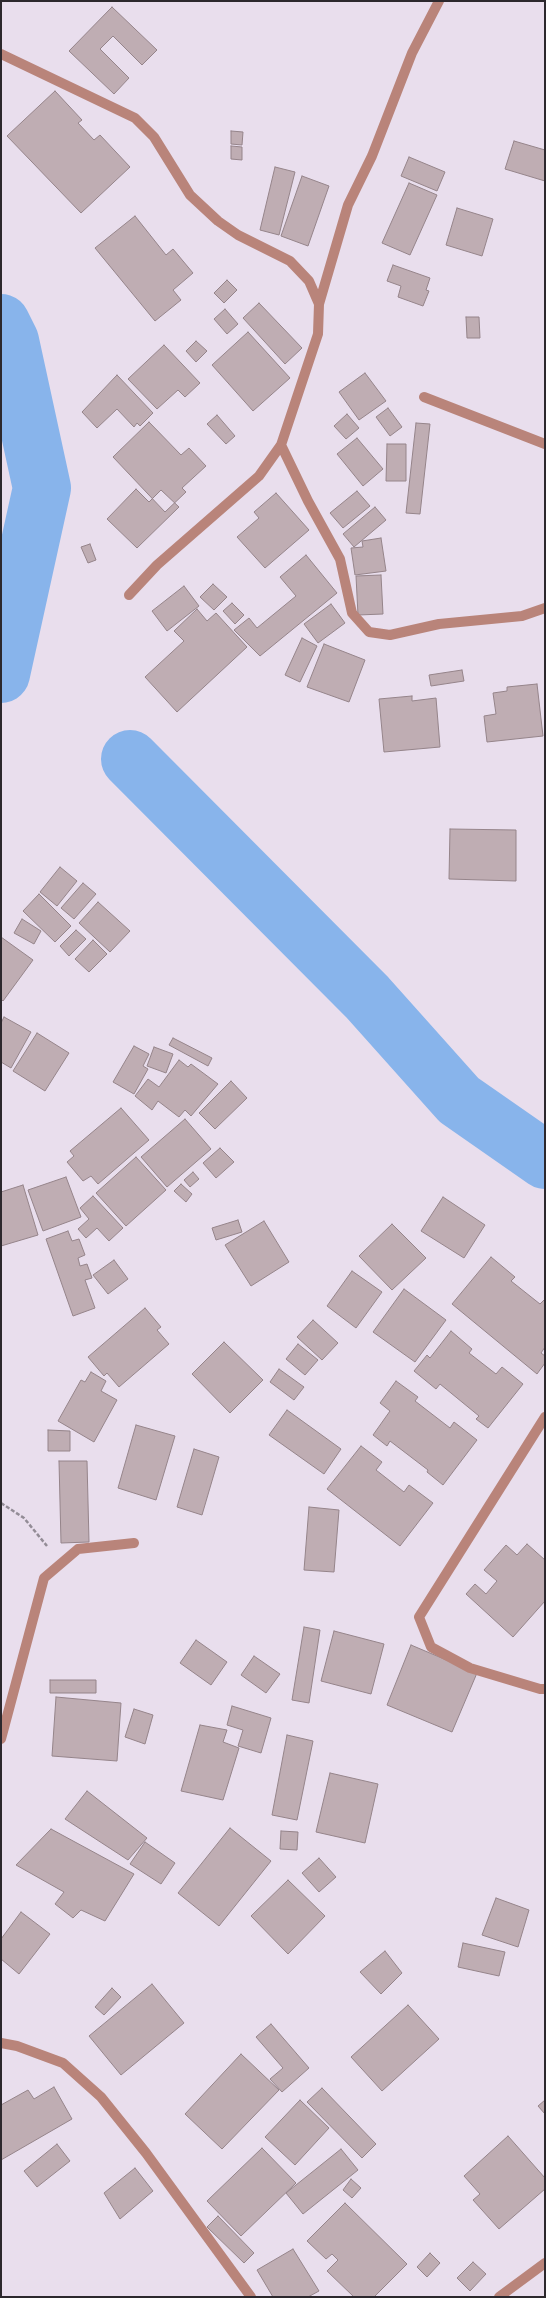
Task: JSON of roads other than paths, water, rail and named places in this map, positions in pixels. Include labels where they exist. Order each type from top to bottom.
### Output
[{"type":"street","points":[[129,595],[157,565],[259,476],[282,445],[318,334],[319,304],[348,204],[372,156],[412,53],[439,1]]},
{"type":"street","points":[[1,54],[135,118],[154,137],[190,195],[218,221],[238,235],[290,261],[309,281],[319,304]]},
{"type":"street","points":[[424,397],[545,444]]},
{"type":"street","points":[[282,445],[308,501],[340,559],[352,613],[369,632],[390,635],[439,624],[522,616],[545,608]]},
{"type":"street","points":[[545,1417],[419,1617],[431,1647],[470,1668],[540,1689],[545,1689]]},
{"type":"street","points":[[1,1739],[44,1578],[78,1549],[134,1543]]},
{"type":"street","points":[[1,2044],[17,2046],[63,2063],[101,2097],[146,2153],[251,2297]]},
{"type":"street","points":[[500,2297],[545,2263]]},
{"type":"waterway","points":[[1,323],[10,341],[42,488],[1,674]]},
{"type":"waterway","points":[[130,759],[367,997],[459,1100],[545,1160]]}]
